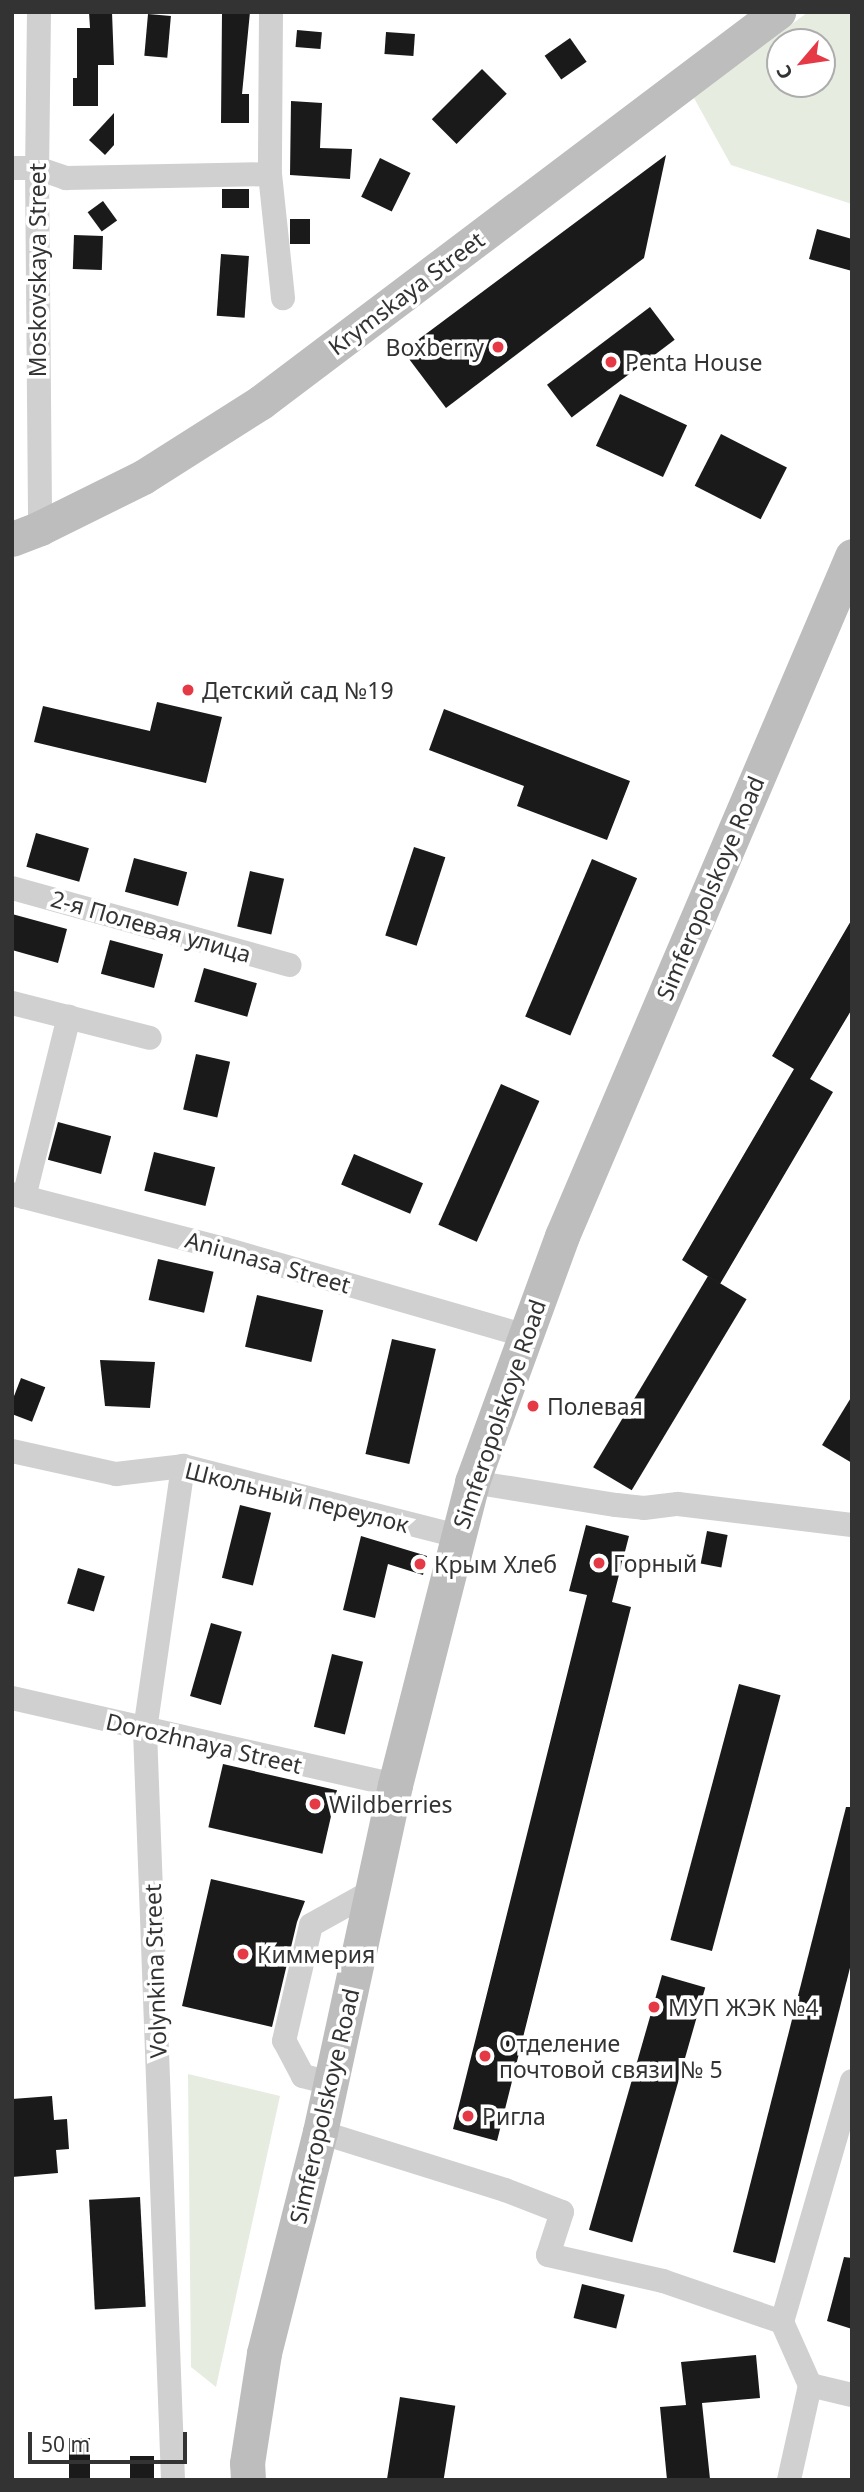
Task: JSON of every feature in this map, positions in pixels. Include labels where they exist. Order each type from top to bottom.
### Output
[{"type":"main road","name":"Krymskaya Street","points":[[26,533],[143,477],[261,402],[767,15]]},
{"type":"main road","name":"Simferopolskoye Road","points":[[248,2480],[247,2463],[264,2353],[320,2132],[395,1785],[472,1482],[523,1335],[562,1236],[852,556]]},
{"type":"street","name":"Moskovskaya Street","points":[[26,533],[24,168],[39,12]]},
{"type":"street","points":[[271,12],[270,174],[283,298]]},
{"type":"street","points":[[24,168],[66,178],[270,174]]},
{"type":"street","name":"2-я Полевая улица","points":[[12,888],[290,965]]},
{"type":"street","points":[[12,1003],[150,1038]]},
{"type":"street","points":[[18,1196],[69,1017]]},
{"type":"street","name":"Aniunasa Street","points":[[18,1196],[225,1249],[523,1335]]},
{"type":"street","name":"Школьный переулок","points":[[12,1451],[116,1475],[183,1466],[458,1536]]},
{"type":"street","name":"Volynkina Street","points":[[173,2480],[145,1730],[183,1466]]},
{"type":"street","points":[[472,1482],[616,1505],[645,1508],[678,1504],[716,1507],[852,1525]]},
{"type":"street","name":"Dorozhnaya Street","points":[[12,1698],[395,1785]]},
{"type":"street","points":[[331,2082],[303,2076],[284,2041],[311,1925],[372,1891]]},
{"type":"street","points":[[789,2480],[810,2385],[782,2322],[852,2081]]},
{"type":"street","points":[[320,2132],[505,2190],[562,2212],[548,2255],[663,2281],[782,2322]]},
{"type":"street","points":[[810,2385],[852,2395]]},
{"type":"shaded area","points":[[808,12],[852,12],[852,204],[731,165],[694,98],[766,44],[766,98],[836,98],[836,28],[787,28]]},
{"type":"shaded area","points":[[188,2074],[280,2096],[216,2387],[191,2367]]},
{"type":"building","points":[[89,12],[112,12],[114,65],[98,65],[98,106],[73,106],[73,78],[77,78],[77,28],[90,28]]},
{"type":"building","points":[[222,12],[250,12],[242,94],[249,94],[249,123],[221,123]]},
{"type":"building","points":[[148,14],[171,16],[167,58],[144,56]]},
{"type":"building","points":[[297,30],[322,32],[320,49],[296,47]]},
{"type":"building","points":[[386,32],[415,34],[413,56],[384,54]]},
{"type":"building","points":[[570,38],[587,62],[561,80],[545,56]]},
{"type":"building","points":[[482,69],[507,94],[457,144],[432,119]]},
{"type":"building","points":[[291,101],[322,103],[320,148],[352,149],[350,179],[290,175]]},
{"type":"building","points":[[114,113],[114,145],[105,155],[89,140]]},
{"type":"building","points":[[666,155],[644,258],[446,408],[403,351]]},
{"type":"building","points":[[380,158],[411,173],[392,212],[361,197]]},
{"type":"building","points":[[222,189],[249,189],[249,208],[222,208]]},
{"type":"building","points":[[103,201],[117,220],[102,232],[88,212]]},
{"type":"building","points":[[290,219],[310,219],[310,244],[290,244]]},
{"type":"building","points":[[817,229],[852,239],[852,271],[809,259]]},
{"type":"building","points":[[74,235],[103,236],[102,270],[73,269]]},
{"type":"building","points":[[221,254],[249,256],[245,318],[217,316]]},
{"type":"building","name":"Penta House","points":[[650,307],[675,340],[572,417],[547,385]]},
{"type":"building","points":[[620,394],[687,425],[663,477],[596,446]]},
{"type":"building","points":[[721,434],[787,468],[761,519],[695,486]]},
{"type":"building","points":[[157,702],[222,717],[206,783],[34,742],[43,706],[150,731]]},
{"type":"building","points":[[444,709],[630,781],[607,840],[517,806],[524,786],[429,750]]},
{"type":"building","points":[[36,833],[89,848],[79,882],[26,867]]},
{"type":"building","points":[[414,847],[445,857],[417,946],[385,935]]},
{"type":"building","points":[[134,858],[187,872],[178,906],[125,892]]},
{"type":"building","points":[[592,859],[637,878],[570,1036],[525,1016]]},
{"type":"building","points":[[250,871],[284,879],[271,934],[237,927]]},
{"type":"building","points":[[12,914],[67,929],[58,963],[12,950]]},
{"type":"building","points":[[852,919],[852,1009],[810,1079],[833,1092],[720,1284],[682,1260],[794,1069],[772,1056]]},
{"type":"building","points":[[110,940],[163,954],[154,988],[101,974]]},
{"type":"building","points":[[204,968],[257,983],[247,1017],[194,1002]]},
{"type":"building","points":[[196,1054],[230,1062],[217,1117],[183,1110]]},
{"type":"building","points":[[501,1084],[539,1101],[477,1242],[438,1225]]},
{"type":"building","points":[[58,1122],[111,1136],[101,1174],[48,1160]]},
{"type":"building","points":[[154,1152],[215,1167],[205,1206],[144,1191]]},
{"type":"building","points":[[354,1154],[423,1183],[410,1214],[341,1184]]},
{"type":"building","points":[[158,1259],[214,1272],[204,1313],[149,1300]]},
{"type":"building","points":[[708,1276],[747,1299],[632,1490],[593,1467]]},
{"type":"building","points":[[257,1295],[323,1310],[311,1362],[245,1347]]},
{"type":"building","points":[[392,1339],[436,1349],[409,1464],[365,1454]]},
{"type":"building","points":[[100,1360],[155,1362],[150,1408],[105,1406]]},
{"type":"building","points":[[21,1378],[45,1387],[32,1422],[12,1414],[12,1401]]},
{"type":"building","points":[[852,1396],[852,1463],[822,1445]]},
{"type":"building","points":[[240,1505],[271,1513],[253,1586],[222,1578]]},
{"type":"building","points":[[586,1525],[629,1536],[612,1602],[631,1607],[497,2141],[453,2129],[587,1595],[569,1591]]},
{"type":"building","points":[[707,1531],[728,1535],[721,1567],[701,1563]]},
{"type":"building","points":[[361,1536],[427,1556],[423,1575],[388,1564],[375,1618],[343,1610]]},
{"type":"building","points":[[78,1568],[105,1576],[94,1612],[67,1603]]},
{"type":"building","points":[[211,1623],[242,1632],[221,1705],[190,1696]]},
{"type":"building","points":[[332,1654],[363,1662],[345,1735],[314,1727]]},
{"type":"building","points":[[739,1684],[781,1695],[712,1951],[670,1940]]},
{"type":"building","points":[[223,1764],[337,1790],[322,1854],[208,1827]]},
{"type":"building","points":[[846,1807],[852,1807],[852,1960],[775,2263],[733,2252]]},
{"type":"building","name":"Киммерия","points":[[211,1879],[305,1901],[297,1922],[272,2027],[182,2006]]},
{"type":"building","points":[[662,1975],[705,1987],[632,2242],[589,2230]]},
{"type":"building","points":[[52,2096],[54,2120],[67,2119],[69,2149],[56,2150],[58,2173],[12,2177],[12,2099]]},
{"type":"building","points":[[140,2197],[146,2307],[95,2310],[89,2200]]},
{"type":"building","points":[[844,2257],[852,2258],[852,2329],[827,2321]]},
{"type":"building","points":[[582,2284],[625,2295],[616,2329],[574,2318]]},
{"type":"building","points":[[756,2355],[760,2398],[702,2403],[710,2479],[667,2480],[660,2407],[686,2405],[681,2362]]},
{"type":"building","points":[[400,2397],[455,2406],[444,2480],[387,2480]]},
{"type":"building","points":[[69,2438],[90,2438],[90,2480],[69,2480]]},
{"type":"building","points":[[130,2456],[154,2456],[154,2480],[130,2480]]},
{"type":"place","name":"Boxberry","points":[[498,347]]},
{"type":"place","name":"Penta House","points":[[611,362]]},
{"type":"place","name":"Детский сад №19","points":[[188,690]]},
{"type":"place","name":"Полевая","points":[[533,1406]]},
{"type":"place","name":"Горный","points":[[599,1563]]},
{"type":"place","name":"Крым Хлеб","points":[[420,1564]]},
{"type":"place","name":"Wildberries","points":[[315,1804]]},
{"type":"place","name":"Киммерия","points":[[243,1954]]},
{"type":"place","name":"МУП ЖЭК №4","points":[[654,2007]]},
{"type":"place","name":"Отделение почтовой связи № 5","points":[[485,2056]]},
{"type":"place","name":"Ригла","points":[[468,2116]]}]
